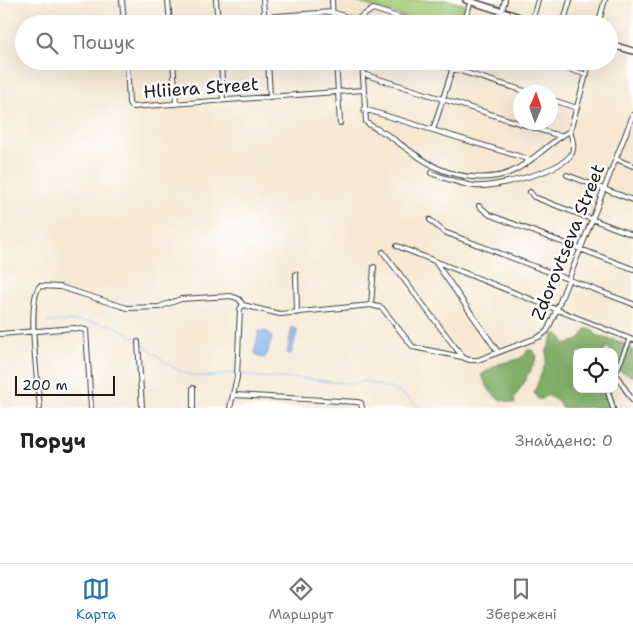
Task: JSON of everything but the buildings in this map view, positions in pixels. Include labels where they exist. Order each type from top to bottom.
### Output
[{"type":"street","points":[[122,0],[123,15]]},
{"type":"street","points":[[168,0],[169,15]]},
{"type":"street","points":[[216,0],[217,15]]},
{"type":"street","points":[[263,0],[264,15]]},
{"type":"street","points":[[332,0],[332,15]]},
{"type":"street","points":[[466,15],[469,0],[515,15]]},
{"type":"street","points":[[502,11],[505,0]]},
{"type":"street","points":[[534,15],[538,0]]},
{"type":"street","points":[[566,15],[570,0]]},
{"type":"street","points":[[601,15],[605,0]]},
{"type":"street","points":[[366,15],[373,9],[392,15]]},
{"type":"street","points":[[291,15],[332,12],[340,15]]},
{"type":"street","points":[[618,47],[633,51]]},
{"type":"street","name":"Hliiera Street","points":[[128,70],[130,106],[363,90]]},
{"type":"street","points":[[174,70],[176,104]]},
{"type":"street","points":[[221,70],[223,100]]},
{"type":"street","points":[[269,70],[270,96]]},
{"type":"street","points":[[337,70],[340,122]]},
{"type":"street","points":[[363,70],[364,119],[368,124],[383,131],[438,168],[449,172],[479,177],[498,177],[532,161],[560,136],[570,131]]},
{"type":"street","points":[[433,130],[452,70]]},
{"type":"street","points":[[455,70],[513,87]]},
{"type":"street","points":[[571,70],[586,75]]},
{"type":"street","points":[[430,174],[473,186],[488,187],[539,174],[567,160],[572,153],[574,142],[570,131],[587,70]]},
{"type":"street","points":[[363,74],[560,136]]},
{"type":"street","points":[[558,102],[577,108]]},
{"type":"street","points":[[364,109],[532,161]]},
{"type":"street","name":"Zdorovtseva Street","points":[[372,305],[382,308],[413,347],[469,360],[478,360],[543,334],[547,331],[557,309],[633,115]]},
{"type":"street","points":[[628,128],[633,130]]},
{"type":"street","points":[[616,159],[633,166]]},
{"type":"street","points":[[567,175],[633,200]]},
{"type":"street","points":[[530,192],[534,197],[633,235]]},
{"type":"street","points":[[479,206],[490,215],[633,269]]},
{"type":"street","points":[[430,220],[444,232],[633,304]]},
{"type":"street","points":[[397,246],[631,339],[618,368]]},
{"type":"street","points":[[383,252],[462,357]]},
{"type":"street","points":[[436,262],[498,352]]},
{"type":"street","points":[[40,408],[34,331],[34,301],[36,289],[40,286],[60,287],[127,308],[159,307],[181,299],[231,296],[239,299],[244,305],[274,314],[297,313],[372,305],[374,267]]},
{"type":"street","points":[[296,274],[297,313]]},
{"type":"street","points":[[230,408],[238,369],[240,309],[244,305]]},
{"type":"street","points":[[0,334],[74,328],[86,330],[91,408]]},
{"type":"street","points":[[138,342],[142,408]]},
{"type":"street","points":[[618,379],[633,401]]},
{"type":"street","points":[[193,388],[193,408]]},
{"type":"street","points":[[608,393],[613,408]]},
{"type":"street","points":[[234,395],[357,402],[361,406]]},
{"type":"green space","points":[[350,0],[448,0],[468,6],[465,15],[399,15]]},
{"type":"green space","points":[[586,329],[592,329],[596,335],[621,342],[633,350],[633,377],[618,370],[621,361],[618,359],[618,348],[608,348],[607,346],[606,348],[573,348],[573,393],[610,393],[612,407],[561,408],[559,402],[547,395],[543,399],[538,399],[534,393],[554,334],[559,335],[567,345],[579,340]]},
{"type":"green space","points":[[528,350],[532,350],[537,356],[526,380],[514,398],[515,403],[497,398],[490,391],[481,375],[499,364],[519,359]]},
{"type":"water","points":[[292,328],[296,328],[297,332],[291,354],[287,353]]},
{"type":"water","points":[[259,331],[268,332],[272,337],[264,358],[257,356],[255,351]]},
{"type":"waterway","points":[[47,322],[71,321],[109,325],[131,335],[171,366],[191,375],[212,376],[234,373]]},
{"type":"waterway","points":[[240,373],[255,377],[308,379],[347,384],[364,381],[395,390],[407,397],[419,408]]}]
